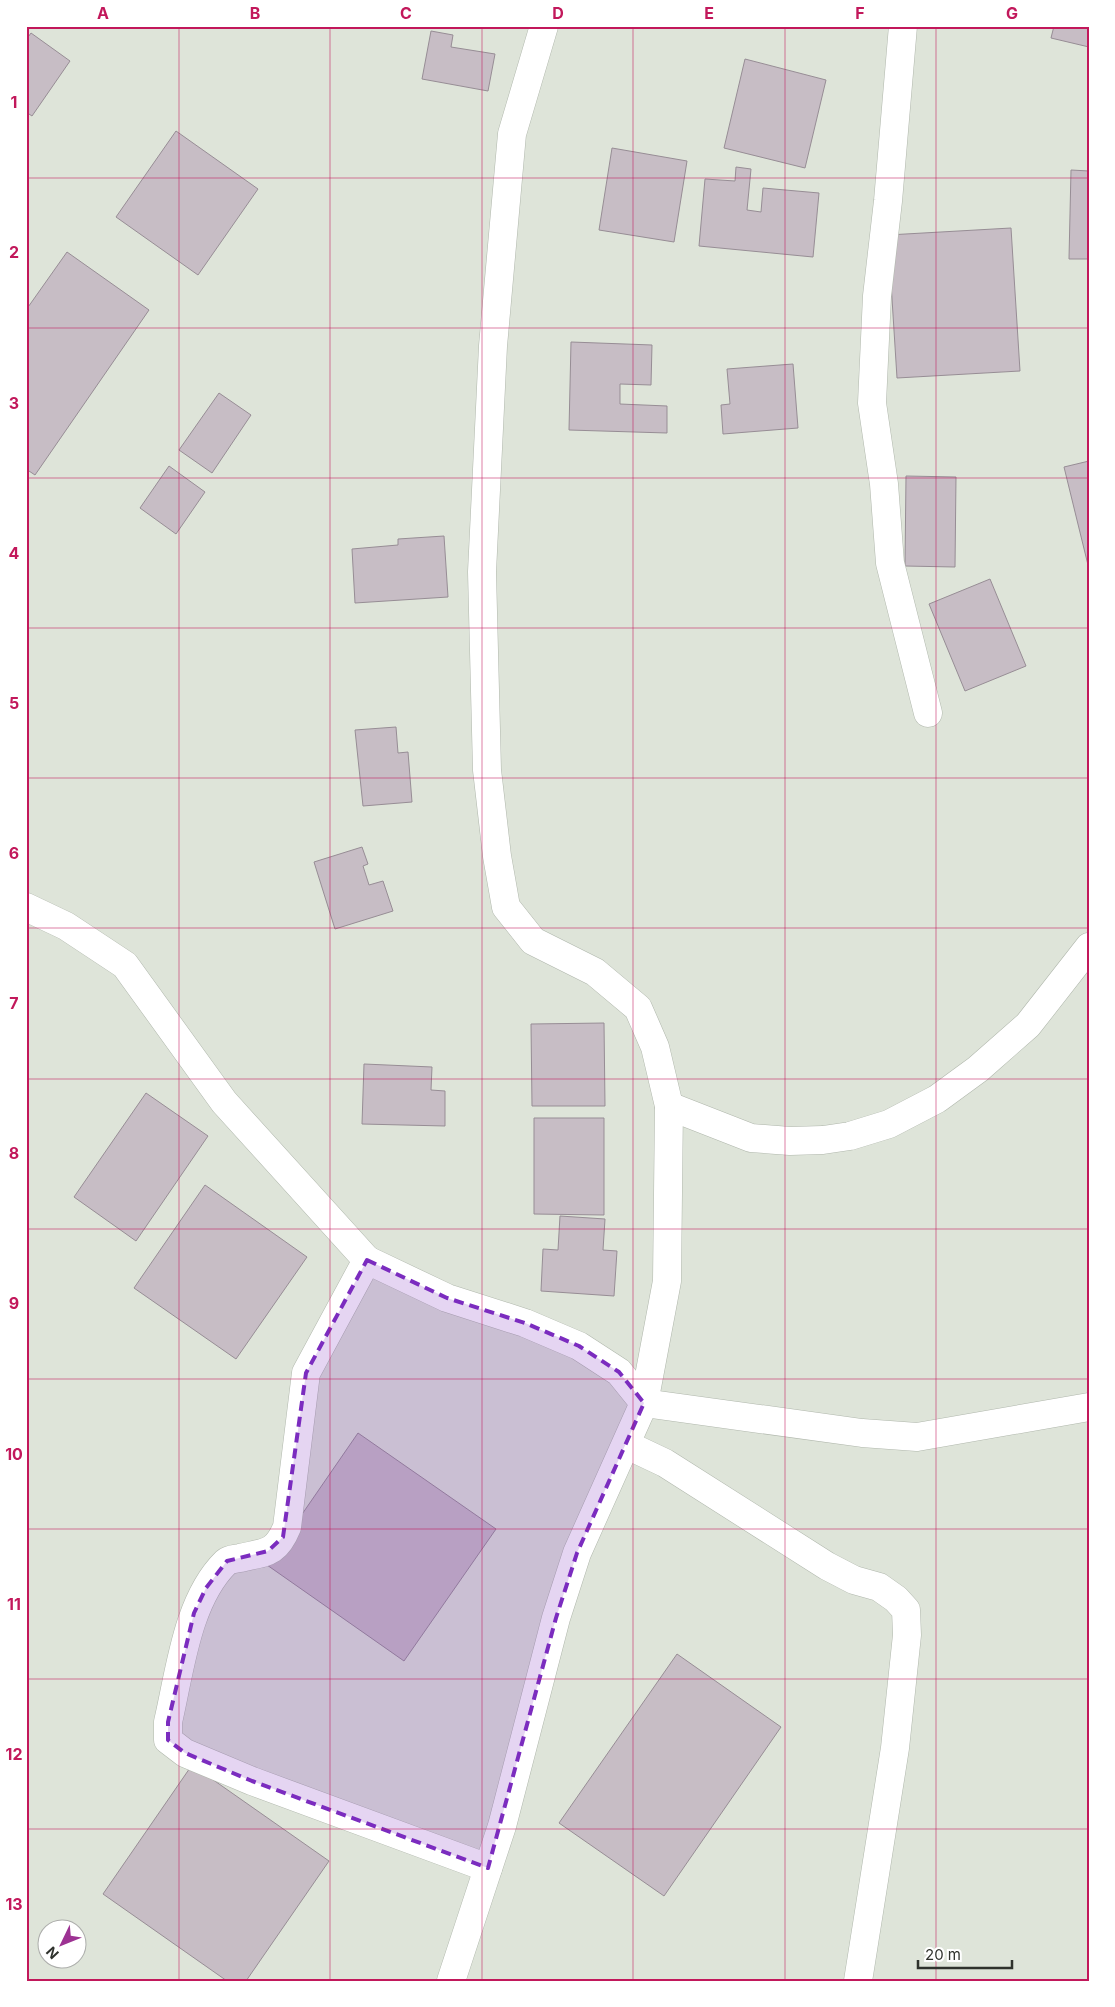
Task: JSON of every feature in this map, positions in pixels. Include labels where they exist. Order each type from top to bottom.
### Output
[{"type":"street","points":[[451,1981],[504,1817],[556,1618],[577,1553],[627,1445],[644,1403],[667,1281],[669,1106],[655,1047],[638,1008],[595,972],[533,941],[506,907],[496,847],[487,770],[482,572],[493,346],[512,134],[544,26]]},
{"type":"street","points":[[903,26],[888,200],[876,296],[872,403],[884,484],[890,563],[928,714]]},
{"type":"street","points":[[26,907],[66,926],[125,965],[224,1102],[367,1260],[447,1298],[525,1323],[579,1346],[619,1372],[644,1403],[862,1433],[917,1437],[1089,1407]]},
{"type":"street","points":[[669,1106],[752,1138],[790,1141],[823,1140],[850,1136],[888,1124],[937,1099],[978,1069],[1028,1025],[1089,947]]},
{"type":"street","points":[[367,1260],[306,1373],[286,1526],[282,1537],[279,1543],[268,1551],[227,1561],[206,1588],[194,1613],[168,1722],[168,1740],[185,1753],[252,1781],[488,1868]]},
{"type":"street","points":[[627,1445],[665,1463],[827,1566],[854,1580],[878,1587],[896,1599],[906,1610],[907,1635],[895,1748],[858,1981]]},
{"type":"highlighted area","points":[[367,1260],[447,1298],[525,1323],[579,1346],[619,1372],[644,1403],[577,1553],[556,1618],[488,1868],[252,1781],[185,1753],[168,1740],[168,1722],[194,1613],[206,1588],[227,1561],[268,1551],[283,1537],[306,1373]]},
{"type":"building","points":[[1054,26],[1089,26],[1089,47],[1051,38]]},
{"type":"building","points":[[431,31],[453,35],[451,47],[495,54],[488,91],[422,79]]},
{"type":"building","points":[[31,33],[70,61],[32,116],[26,112],[26,40]]},
{"type":"building","points":[[745,59],[826,80],[805,168],[724,148]]},
{"type":"building","points":[[176,131],[258,189],[198,275],[116,217]]},
{"type":"building","points":[[612,148],[687,161],[674,242],[599,230]]},
{"type":"building","points":[[736,167],[751,169],[747,210],[761,212],[763,188],[819,193],[813,257],[699,246],[705,179],[735,181]]},
{"type":"building","points":[[1071,170],[1089,171],[1089,259],[1069,259]]},
{"type":"building","points":[[1011,228],[1020,371],[897,378],[888,235]]},
{"type":"building","points":[[67,252],[149,310],[35,475],[26,469],[26,310]]},
{"type":"building","points":[[571,342],[652,345],[651,385],[620,384],[620,404],[667,406],[667,433],[569,430]]},
{"type":"building","points":[[793,364],[798,428],[723,434],[721,405],[730,404],[727,369]]},
{"type":"building","points":[[219,393],[251,415],[212,473],[179,450]]},
{"type":"building","points":[[1089,461],[1089,564],[1088,565],[1064,467]]},
{"type":"building","points":[[169,466],[205,492],[176,534],[140,508]]},
{"type":"building","points":[[906,476],[956,477],[955,567],[905,566]]},
{"type":"building","points":[[444,536],[448,597],[355,603],[352,549],[398,545],[398,539]]},
{"type":"building","points":[[990,579],[1026,666],[965,691],[929,604]]},
{"type":"building","points":[[396,727],[398,753],[408,752],[412,802],[363,806],[355,730]]},
{"type":"building","points":[[362,847],[368,864],[363,866],[369,885],[383,881],[393,911],[335,929],[314,862]]},
{"type":"building","points":[[604,1023],[605,1106],[532,1106],[531,1024]]},
{"type":"building","points":[[364,1064],[432,1067],[431,1090],[445,1091],[445,1126],[362,1124]]},
{"type":"building","points":[[146,1093],[208,1136],[136,1241],[74,1197]]},
{"type":"building","points":[[534,1118],[604,1118],[604,1215],[534,1214]]},
{"type":"building","points":[[205,1185],[307,1257],[236,1359],[134,1288]]},
{"type":"building","points":[[560,1216],[605,1219],[603,1250],[617,1251],[614,1296],[541,1291],[543,1249],[558,1250]]},
{"type":"building","points":[[358,1433],[496,1529],[404,1661],[267,1565]]},
{"type":"building","points":[[677,1654],[781,1727],[664,1896],[559,1823]]},
{"type":"building","points":[[192,1765],[329,1861],[246,1981],[227,1981],[103,1894]]}]
